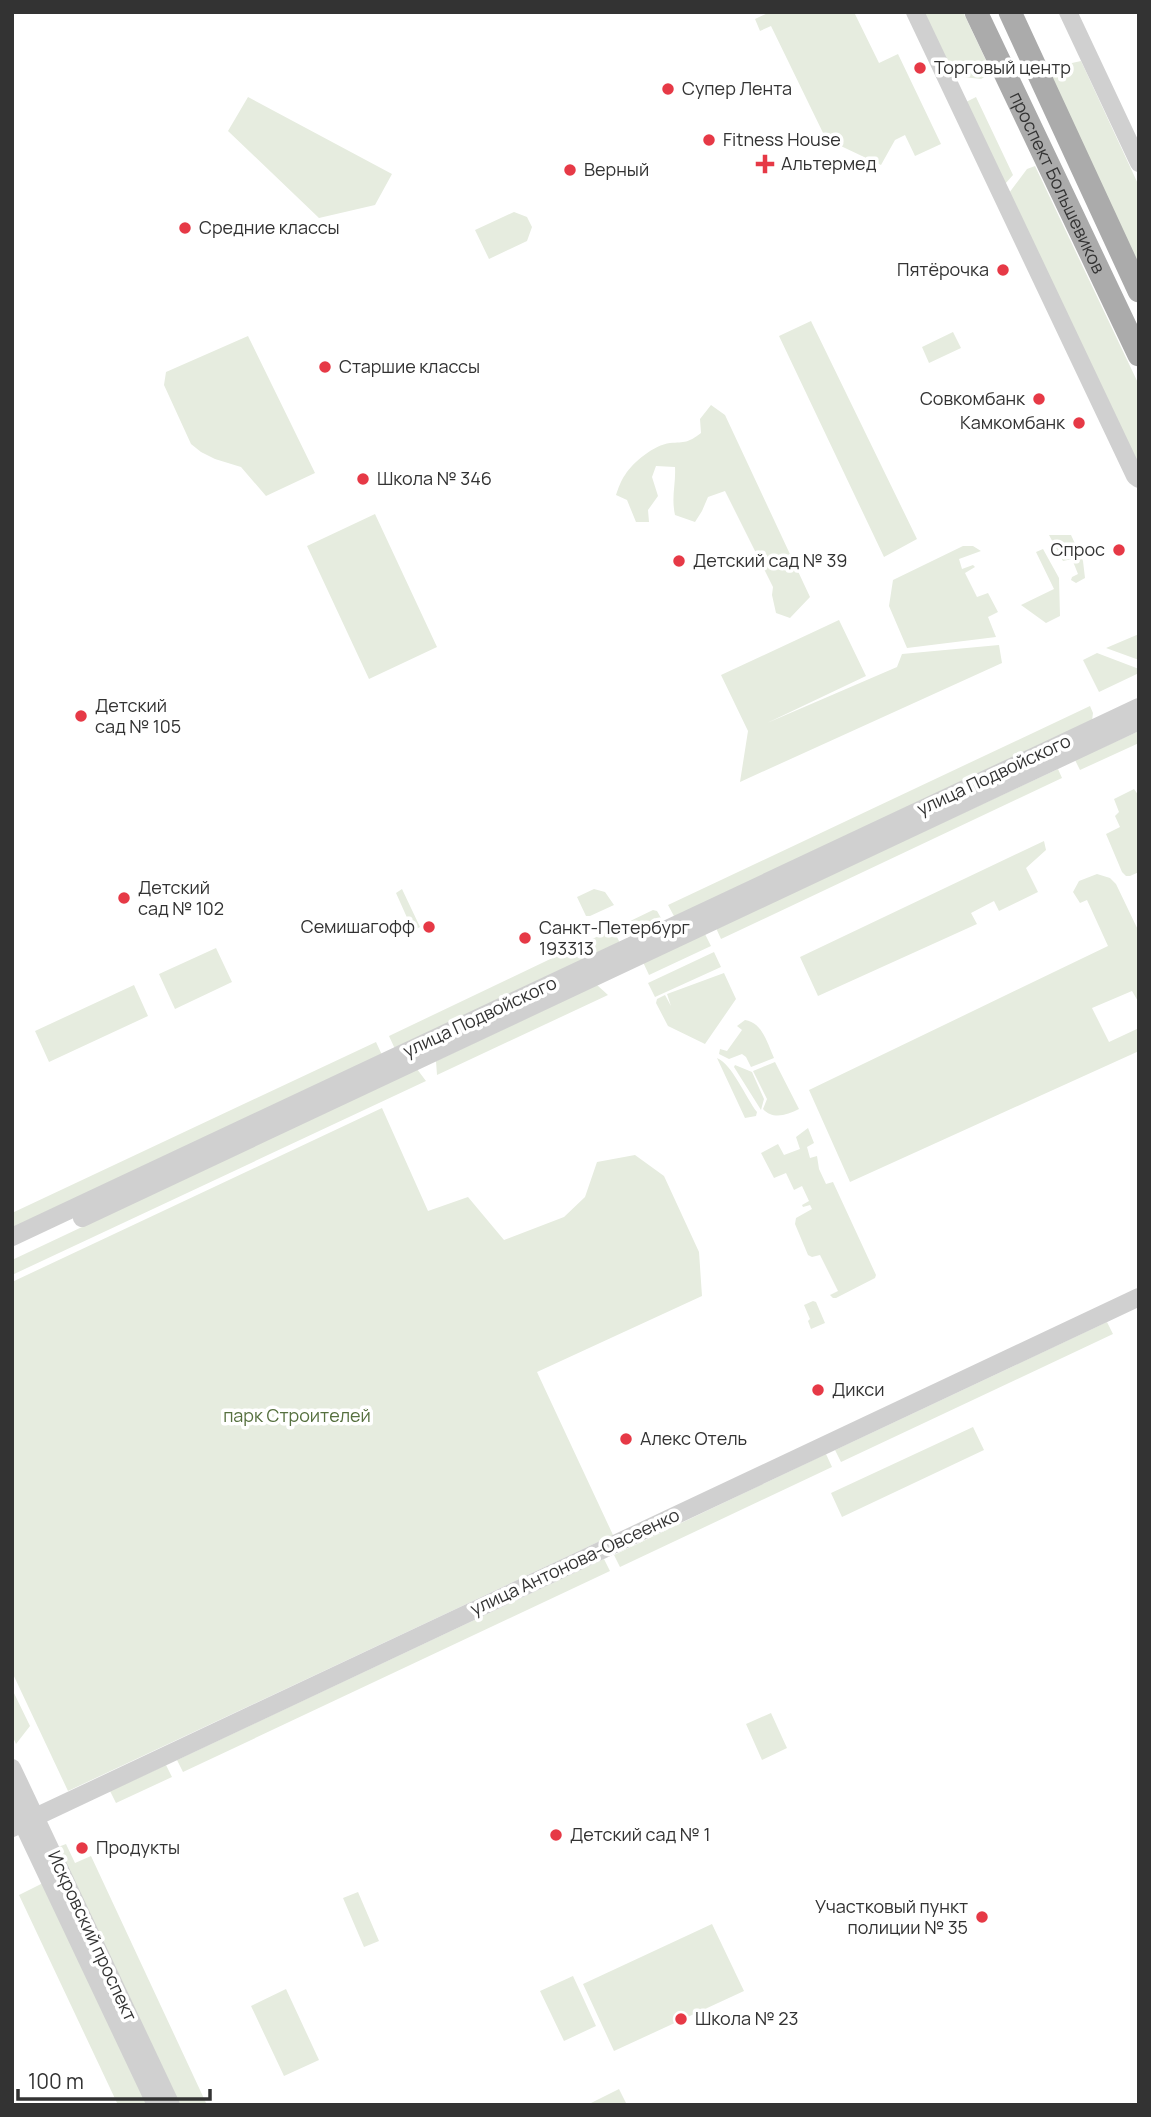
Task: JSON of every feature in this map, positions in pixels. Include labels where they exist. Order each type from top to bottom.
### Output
[{"type":"main road","name":"проспект Большевиков","points":[[976,12],[1139,355]]},
{"type":"main road","name":"проспект Большевиков","points":[[1010,12],[1139,291]]},
{"type":"street","points":[[915,12],[1135,476],[1139,479]]},
{"type":"street","points":[[1068,12],[1139,163]]},
{"type":"street","name":"улица Подвойского","points":[[12,1237],[1139,707]]},
{"type":"street","name":"улица Подвойского","points":[[12,1250],[1139,721]]},
{"type":"street","name":"улица Антонова-Овсеенко","points":[[24,1823],[1139,1297]]},
{"type":"street","name":"Искровский проспект","points":[[12,1768],[24,1823],[156,2105]]},
{"type":"street","name":"Искровский проспект","points":[[12,1801],[171,2105]]},
{"type":"green space","points":[[770,12],[854,12],[879,63],[898,54],[941,144],[915,156],[905,135],[895,140],[881,165],[826,139],[771,26],[760,31],[755,19]]},
{"type":"green space","points":[[924,12],[963,12],[992,73],[981,79],[954,76]]},
{"type":"green space","points":[[1081,61],[1139,186],[1139,269],[1045,69]]},
{"type":"green space","points":[[248,97],[392,174],[375,205],[319,218],[228,131]]},
{"type":"green space","points":[[976,97],[1013,175],[1005,184],[966,102]]},
{"type":"green space","points":[[1035,166],[1139,385],[1139,467],[1009,193],[1027,169]]},
{"type":"green space","points":[[514,212],[527,217],[532,227],[527,241],[489,259],[475,230]]},
{"type":"green space","points":[[811,321],[917,539],[884,557],[779,336]]},
{"type":"green space","points":[[953,332],[961,348],[929,363],[922,347]]},
{"type":"green space","points":[[248,336],[315,473],[266,496],[241,467],[215,459],[191,444],[164,385],[166,372]]},
{"type":"green space","points":[[711,405],[725,415],[810,597],[790,618],[776,613],[773,587],[725,491],[708,497],[695,522],[675,515],[675,467],[656,466],[652,477],[658,496],[648,510],[649,522],[636,522],[627,500],[616,495],[625,475],[644,455],[664,444],[693,439],[701,433],[700,419]]},
{"type":"green space","points":[[375,514],[437,647],[369,679],[307,546]]},
{"type":"green space","points":[[1049,535],[1071,535],[1083,561],[1085,578],[1076,583],[1071,580],[1078,574],[1072,559],[1063,561]]},
{"type":"green space","points":[[963,546],[973,546],[981,551],[959,559],[962,569],[973,565],[975,567],[965,573],[977,597],[988,593],[998,612],[988,617],[996,637],[907,648],[889,606],[893,580]]},
{"type":"green space","points":[[1043,549],[1059,578],[1060,616],[1046,623],[1021,605],[1054,589],[1036,552]]},
{"type":"green space","points":[[839,620],[866,676],[767,723],[897,667],[902,654],[999,645],[1002,663],[740,782],[748,731],[721,675]]},
{"type":"green space","points":[[1139,634],[1139,660],[1106,648]]},
{"type":"green space","points":[[1097,653],[1139,669],[1139,673],[1099,692],[1083,660]]},
{"type":"green space","points":[[1090,706],[1092,721],[675,918],[668,905]]},
{"type":"green space","points":[[1139,731],[1139,743],[1080,770],[1075,760]]},
{"type":"green space","points":[[1058,769],[1062,778],[721,939],[716,928]]},
{"type":"green space","points":[[1134,789],[1139,796],[1139,872],[1126,876],[1106,834],[1120,827],[1115,816],[1119,812],[1114,799]]},
{"type":"green space","points":[[1044,841],[1046,850],[1026,868],[1038,892],[999,911],[994,901],[971,913],[977,924],[818,996],[800,957]]},
{"type":"green space","points":[[1097,874],[1110,878],[1116,884],[1139,932],[1139,1003],[1132,991],[1092,1008],[1109,1042],[1139,1028],[1139,1051],[850,1182],[809,1090],[1108,946],[1087,900],[1080,903],[1073,892],[1079,881]]},
{"type":"green space","points":[[402,889],[420,927],[413,931],[396,893]]},
{"type":"green space","points":[[594,889],[605,892],[614,905],[586,916],[577,897]]},
{"type":"green space","points":[[653,910],[657,911],[661,918],[661,924],[631,937],[624,924]]},
{"type":"green space","points":[[613,929],[620,943],[395,1049],[389,1036]]},
{"type":"green space","points":[[705,934],[711,946],[649,975],[643,962]]},
{"type":"green space","points":[[216,948],[232,982],[175,1009],[159,974]]},
{"type":"green space","points":[[714,952],[721,967],[655,997],[648,983]]},
{"type":"green space","points":[[724,973],[736,999],[705,1044],[668,1026],[656,1003],[657,999],[665,995],[671,1006],[667,994]]},
{"type":"green space","points":[[134,985],[148,1016],[49,1062],[35,1031]]},
{"type":"green space","points":[[597,985],[608,995],[437,1075],[436,1061]]},
{"type":"green space","points":[[745,1020],[760,1029],[774,1058],[751,1067],[742,1054],[729,1059],[719,1054],[720,1049],[727,1051],[742,1030],[737,1026]]},
{"type":"green space","points":[[376,1042],[382,1055],[12,1229],[12,1213]]},
{"type":"green space","points":[[717,1058],[723,1061],[733,1074],[757,1112],[756,1116],[745,1118]]},
{"type":"green space","points":[[775,1062],[799,1109],[780,1115],[763,1109],[767,1099],[753,1071]]},
{"type":"green space","points":[[735,1065],[752,1072],[764,1099],[761,1110],[734,1067]]},
{"type":"green space","points":[[417,1069],[426,1081],[12,1275],[12,1260]]},
{"type":"green space","name":"парк Строителей","points":[[382,1108],[428,1211],[468,1197],[504,1240],[564,1217],[585,1197],[597,1162],[635,1155],[664,1176],[699,1252],[702,1296],[537,1372],[613,1535],[68,1791],[12,1672],[12,1282]]},
{"type":"green space","points":[[808,1128],[814,1143],[807,1147],[810,1158],[817,1156],[826,1184],[833,1182],[876,1275],[875,1278],[836,1298],[830,1295],[838,1291],[820,1255],[808,1255],[795,1224],[796,1218],[812,1209],[810,1205],[802,1205],[809,1201],[802,1186],[794,1190],[786,1173],[774,1178],[761,1153],[778,1144],[784,1155],[800,1149],[796,1137]]},
{"type":"green space","points":[[816,1302],[825,1323],[811,1329],[804,1305]]},
{"type":"green space","points":[[1107,1322],[1113,1334],[841,1462],[835,1450]]},
{"type":"green space","points":[[973,1427],[984,1450],[842,1517],[831,1493]]},
{"type":"green space","points":[[826,1454],[832,1467],[620,1567],[614,1555]]},
{"type":"green space","points":[[604,1559],[610,1571],[183,1772],[177,1760]]},
{"type":"green space","points":[[12,1689],[30,1726],[16,1744],[12,1735]]},
{"type":"green space","points":[[771,1713],[787,1748],[762,1760],[746,1724]]},
{"type":"green space","points":[[166,1765],[172,1777],[116,1803],[110,1791]]},
{"type":"green space","points":[[66,1844],[75,1863],[91,1856],[207,2105],[179,2105],[58,1847]]},
{"type":"green space","points":[[43,1883],[148,2105],[118,2105],[19,1895]]},
{"type":"green space","points":[[358,1892],[379,1941],[364,1947],[343,1898]]},
{"type":"green space","points":[[712,1924],[744,1991],[614,2051],[583,1984]]},
{"type":"green space","points":[[573,1976],[596,2026],[564,2041],[540,1991]]},
{"type":"green space","points":[[286,1989],[319,2060],[284,2076],[251,2006]]},
{"type":"green space","points":[[619,2089],[627,2105],[592,2105],[591,2103]]},
{"type":"place","name":"Торговый центр","points":[[920,68]]},
{"type":"place","name":"Супер Лента","points":[[668,89]]},
{"type":"place","name":"Fitness House","points":[[709,140]]},
{"type":"place","name":"Альтермед","points":[[765,164]]},
{"type":"place","name":"Верный","points":[[570,170]]},
{"type":"place","name":"Средние классы","points":[[185,228]]},
{"type":"place","name":"Пятёрочка","points":[[1003,270]]},
{"type":"place","name":"Старшие классы","points":[[325,367]]},
{"type":"place","name":"Совкомбанк","points":[[1039,399]]},
{"type":"place","name":"Камкомбанк","points":[[1079,423]]},
{"type":"place","name":"Школа № 346","points":[[363,479]]},
{"type":"place","name":"Спрос","points":[[1119,550]]},
{"type":"place","name":"Детский сад № 39","points":[[679,561]]},
{"type":"place","name":"Детский сад № 105","points":[[81,716]]},
{"type":"place","name":"Детский сад № 102","points":[[124,898]]},
{"type":"place","name":"Семишагофф","points":[[429,927]]},
{"type":"place","name":"Санкт-Петербург 193313","points":[[525,938]]},
{"type":"place","name":"Дикси","points":[[818,1390]]},
{"type":"place","name":"Алекс Отель","points":[[626,1439]]},
{"type":"place","name":"Детский сад № 1","points":[[556,1835]]},
{"type":"place","name":"Продукты","points":[[82,1848]]},
{"type":"place","name":"Участковый пункт полиции № 35","points":[[982,1917]]},
{"type":"place","name":"Школа № 23","points":[[681,2019]]}]
